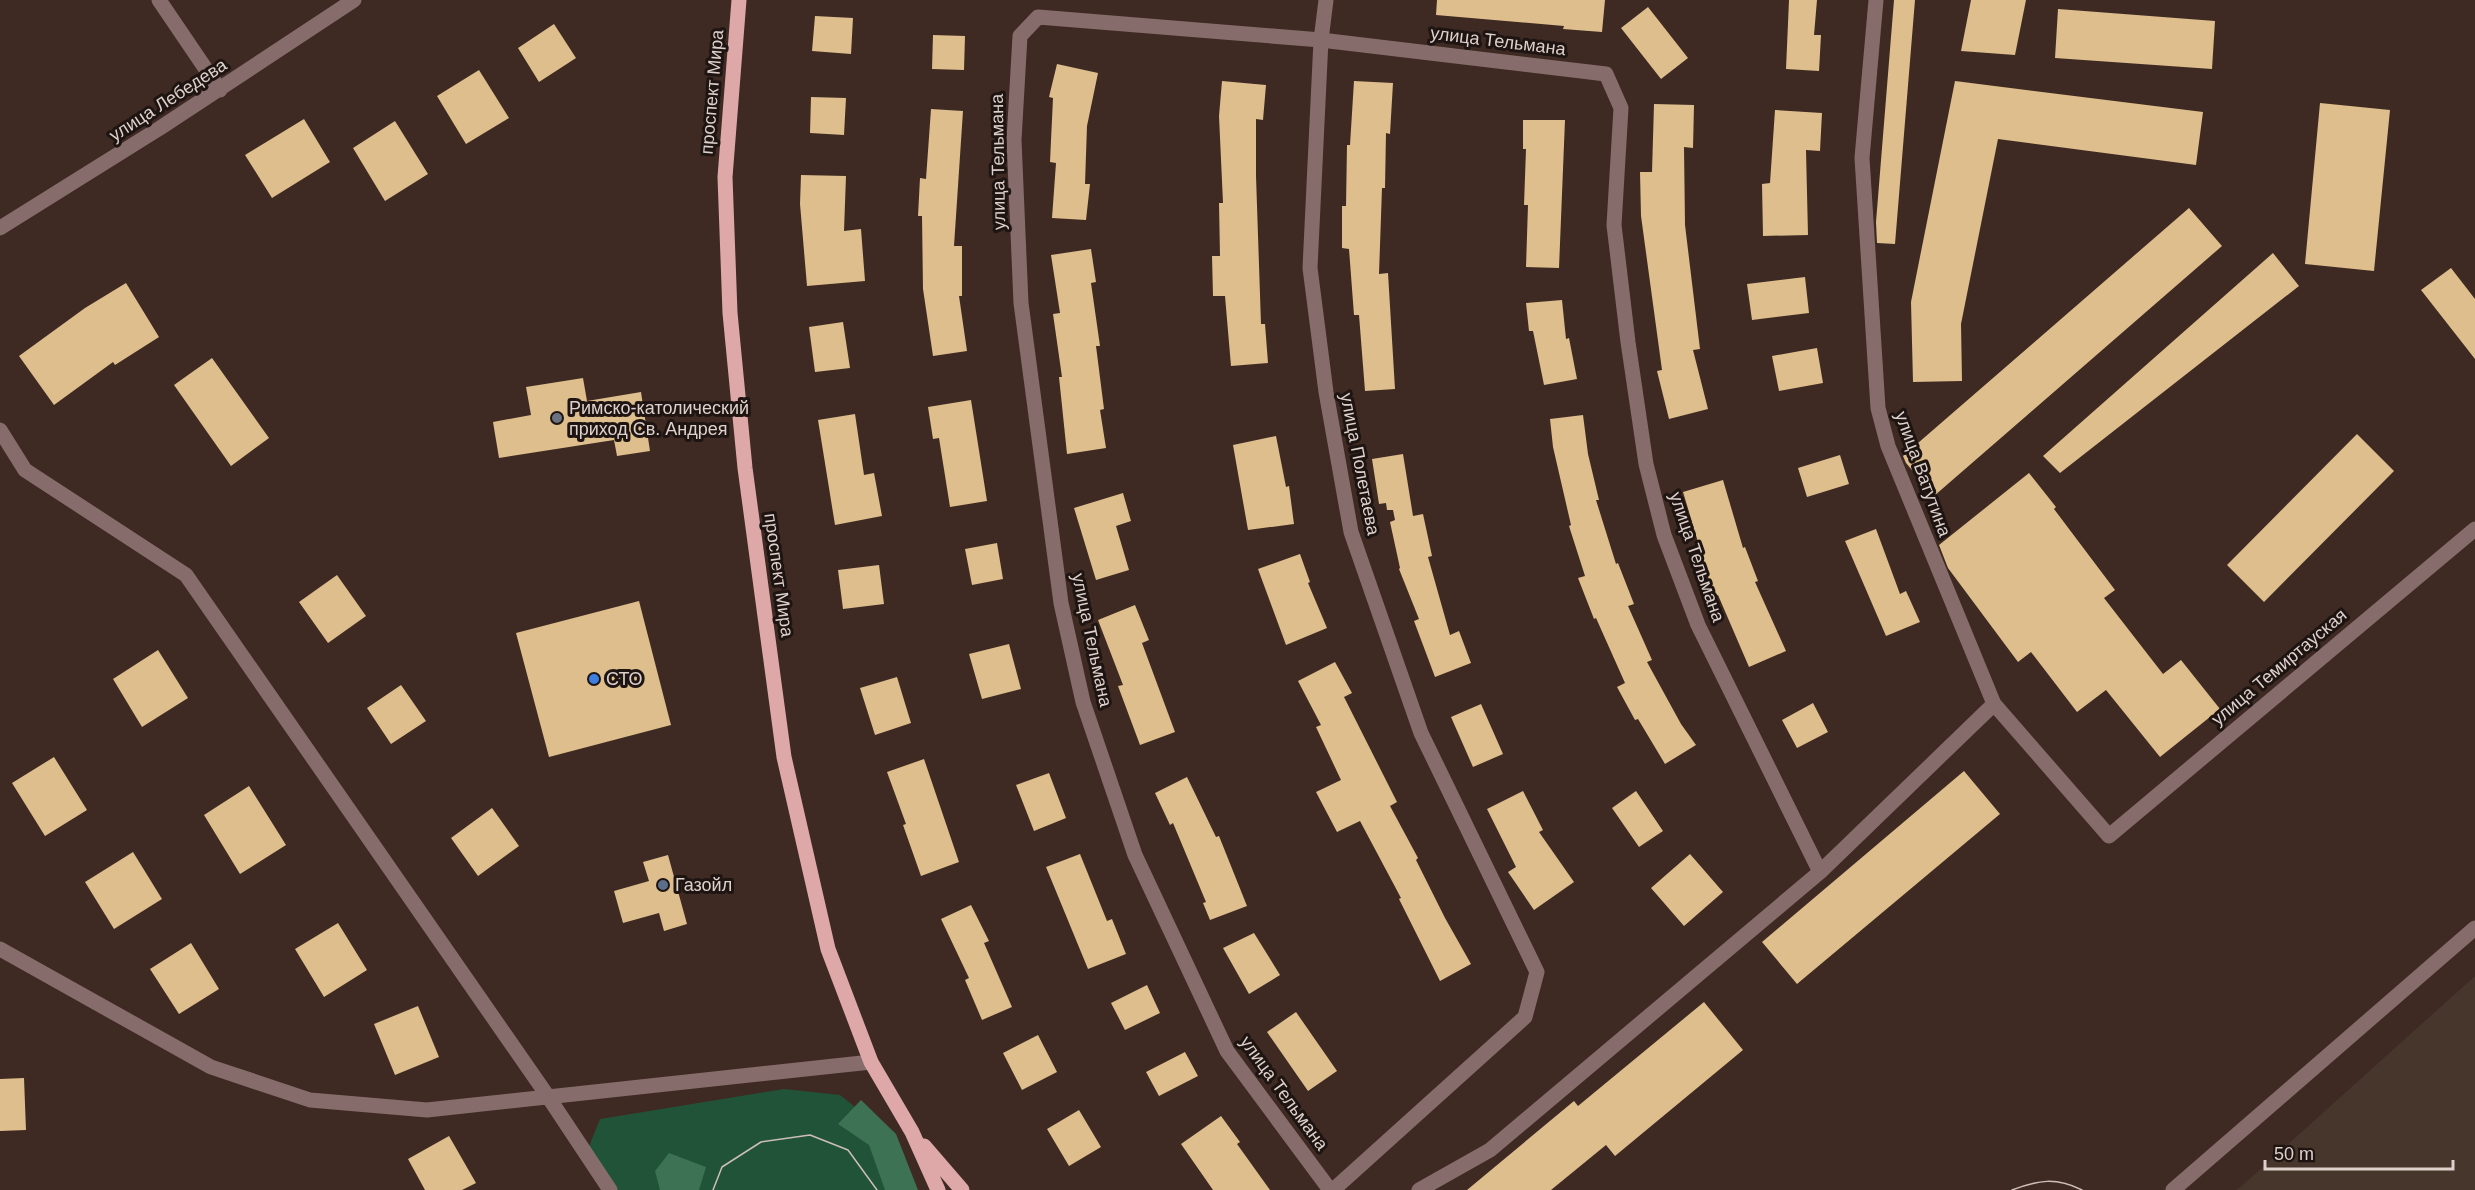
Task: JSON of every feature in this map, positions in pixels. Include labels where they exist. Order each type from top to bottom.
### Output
[{"type":"main road","name":"проспект Мира","points":[[740,0],[725,177],[730,313],[745,468],[784,757],[828,949],[871,1062],[912,1132],[938,1190]]},
{"type":"main road","name":"проспект Мира","points":[[912,1132],[962,1190]]},
{"type":"street","points":[[159,0],[220,90]]},
{"type":"street","name":"улица Лебедева","points":[[0,228],[220,90],[354,0]]},
{"type":"street","name":"улица Полетаева","points":[[1326,0],[1310,268],[1326,392],[1351,532],[1421,733],[1537,972]]},
{"type":"street","name":"улица Ватутина","points":[[1876,0],[1862,158],[1878,408],[1888,446],[1994,704],[2109,836]]},
{"type":"street","name":"улица Тельмана","points":[[1537,972],[1525,1017],[1331,1190],[1227,1051],[1135,855],[1083,702],[1061,603],[1022,303],[1014,140],[1020,36],[1038,17],[1322,40],[1606,74],[1621,108],[1614,225],[1628,342],[1646,464],[1664,535],[1698,625],[1820,872]]},
{"type":"street","points":[[0,430],[25,470],[186,575],[549,1098],[610,1190]]},
{"type":"street","name":"улица Темиртауская","points":[[2109,836],[2475,529]]},
{"type":"street","points":[[1419,1190],[1490,1150],[1820,872],[1994,704]]},
{"type":"street","points":[[2173,1190],[2475,928]]},
{"type":"street","points":[[0,949],[211,1067],[310,1100],[427,1110],[871,1062]]},
{"type":"shaded area","points":[[2475,976],[2475,1190],[2237,1190]]},
{"type":"green space","points":[[784,1089],[840,1095],[880,1127],[904,1190],[617,1190],[588,1149],[600,1119]]},
{"type":"green space","points":[[861,1100],[896,1134],[918,1190],[885,1190],[869,1145],[838,1124]]},
{"type":"green space","points":[[669,1153],[706,1167],[699,1190],[660,1190],[655,1171]]},
{"type":"building","points":[[1437,0],[1605,0],[1602,32],[1563,29],[1564,26],[1436,15]]},
{"type":"building","points":[[1789,0],[1817,0],[1814,35],[1821,35],[1819,71],[1786,69]]},
{"type":"building","points":[[1894,0],[1915,0],[1895,244],[1877,243],[1876,222]]},
{"type":"building","points":[[1971,0],[2026,0],[2015,55],[1961,51]]},
{"type":"building","points":[[1648,7],[1688,58],[1661,79],[1621,28]]},
{"type":"building","points":[[2058,9],[2215,21],[2212,69],[2055,58]]},
{"type":"building","points":[[815,16],[853,18],[851,54],[812,51]]},
{"type":"building","points":[[554,24],[576,58],[539,82],[518,48]]},
{"type":"building","points":[[933,35],[965,36],[964,70],[932,69]]},
{"type":"building","points":[[1057,64],[1098,73],[1087,126],[1085,184],[1090,184],[1086,220],[1052,218],[1056,163],[1050,162],[1053,98],[1049,97]]},
{"type":"building","points":[[479,70],[509,118],[466,144],[437,96]]},
{"type":"building","points":[[1222,81],[1266,85],[1263,120],[1256,119],[1256,176],[1261,324],[1265,324],[1268,363],[1231,366],[1225,296],[1213,296],[1212,256],[1220,256],[1219,203],[1223,203],[1219,116]]},
{"type":"building","points":[[1354,81],[1393,83],[1390,134],[1386,133],[1379,274],[1388,273],[1395,389],[1365,391],[1359,315],[1354,315],[1349,249],[1342,248],[1342,206],[1346,206],[1347,145],[1350,145]]},
{"type":"building","points":[[1955,81],[2203,112],[2196,165],[1998,139],[1961,324],[1962,381],[1913,382],[1911,302]]},
{"type":"building","points":[[811,97],[846,98],[844,135],[810,133]]},
{"type":"building","points":[[2320,103],[2390,110],[2374,271],[2305,264]]},
{"type":"building","points":[[1654,104],[1694,105],[1693,148],[1684,147],[1685,225],[1700,349],[1693,350],[1708,409],[1669,419],[1657,371],[1662,370],[1641,216],[1640,172],[1652,172]]},
{"type":"building","points":[[931,109],[963,111],[954,246],[962,246],[962,296],[959,296],[967,351],[933,356],[923,289],[922,216],[918,216],[920,178],[926,179]]},
{"type":"building","points":[[1775,110],[1822,113],[1820,151],[1806,150],[1808,235],[1763,236],[1762,184],[1770,183]]},
{"type":"building","points":[[304,119],[330,162],[272,198],[245,155]]},
{"type":"building","points":[[1523,120],[1565,120],[1559,268],[1526,267],[1528,205],[1524,205],[1526,149],[1523,149]]},
{"type":"building","points":[[395,121],[428,174],[385,201],[353,148]]},
{"type":"building","points":[[801,175],[846,176],[844,231],[861,229],[865,281],[807,286],[800,204]]},
{"type":"building","points":[[2189,208],[2222,246],[1934,496],[1906,463],[1903,456]]},
{"type":"building","points":[[1091,249],[1096,282],[1091,283],[1100,346],[1096,346],[1104,409],[1100,410],[1106,448],[1067,454],[1059,377],[1062,377],[1053,314],[1060,313],[1051,255]]},
{"type":"building","points":[[2273,253],[2299,286],[2060,473],[2043,456]]},
{"type":"building","points":[[2451,268],[2475,299],[2475,359],[2421,290]]},
{"type":"building","points":[[1805,277],[1809,313],[1752,320],[1747,284]]},
{"type":"building","points":[[126,283],[159,337],[115,365],[113,362],[54,405],[19,356],[85,308]]},
{"type":"building","points":[[1562,300],[1566,339],[1569,338],[1577,379],[1544,385],[1533,331],[1529,331],[1526,303]]},
{"type":"building","points":[[843,322],[850,368],[815,372],[809,327]]},
{"type":"building","points":[[1817,348],[1823,383],[1779,391],[1772,356]]},
{"type":"building","points":[[212,358],[269,438],[231,466],[174,385]]},
{"type":"building","name":"Римско-католический приход Св. Андрея","points":[[583,378],[587,401],[641,392],[650,451],[617,456],[614,440],[499,458],[493,422],[531,415],[526,387]]},
{"type":"building","points":[[971,400],[987,501],[950,507],[939,438],[933,439],[928,407]]},
{"type":"building","points":[[855,414],[864,475],[874,473],[882,516],[835,525],[818,420]]},
{"type":"building","points":[[1583,415],[1588,454],[1599,500],[1596,500],[1616,564],[1618,563],[1634,604],[1628,606],[1652,660],[1647,662],[1681,724],[1696,745],[1665,764],[1638,719],[1635,720],[1617,687],[1625,683],[1596,618],[1594,619],[1578,578],[1585,576],[1569,526],[1571,525],[1553,447],[1550,419]]},
{"type":"building","points":[[2357,434],[2394,471],[2264,602],[2227,565]]},
{"type":"building","points":[[1276,436],[1286,487],[1289,486],[1294,524],[1248,530],[1233,445]]},
{"type":"building","points":[[1403,454],[1413,516],[1423,514],[1432,556],[1428,557],[1450,635],[1459,631],[1471,663],[1435,677],[1414,621],[1419,619],[1399,569],[1390,522],[1395,520],[1393,510],[1387,510],[1386,503],[1379,504],[1372,459]]},
{"type":"building","points":[[1840,455],[1849,484],[1807,497],[1798,468]]},
{"type":"building","points":[[2029,473],[2115,590],[2104,598],[2163,674],[2181,660],[2220,709],[2160,757],[2106,690],[2077,712],[2031,652],[2018,662],[1948,568],[1939,545]]},
{"type":"building","points":[[1723,480],[1743,548],[1745,547],[1758,581],[1755,582],[1786,651],[1749,667],[1718,595],[1715,596],[1683,492]]},
{"type":"building","points":[[1123,493],[1131,521],[1116,526],[1129,570],[1096,580],[1074,508]]},
{"type":"building","points":[[1876,529],[1900,594],[1906,591],[1920,622],[1886,636],[1845,541]]},
{"type":"building","points":[[997,543],[1003,579],[972,585],[965,549]]},
{"type":"building","points":[[1300,554],[1310,582],[1308,583],[1327,628],[1286,645],[1258,569]]},
{"type":"building","points":[[879,565],[884,604],[843,609],[838,570]]},
{"type":"building","points":[[337,575],[366,616],[328,643],[299,602]]},
{"type":"building","name":"СТО","points":[[639,601],[671,725],[549,757],[516,633]]},
{"type":"building","points":[[1135,605],[1149,640],[1142,643],[1175,732],[1140,745],[1118,686],[1123,685],[1098,620]]},
{"type":"building","points":[[1009,644],[1021,689],[982,699],[969,654]]},
{"type":"building","points":[[158,650],[188,698],[142,727],[113,679]]},
{"type":"building","points":[[1335,662],[1352,693],[1344,697],[1397,802],[1390,806],[1418,858],[1416,860],[1445,918],[1471,964],[1440,981],[1399,899],[1401,898],[1360,821],[1337,832],[1316,792],[1341,780],[1316,727],[1321,725],[1298,681]]},
{"type":"building","points":[[897,677],[911,723],[875,735],[860,688]]},
{"type":"building","points":[[401,685],[426,721],[391,744],[367,708]]},
{"type":"building","points":[[1813,703],[1828,732],[1797,748],[1782,720]]},
{"type":"building","points":[[1481,704],[1503,754],[1473,767],[1451,717]]},
{"type":"building","points":[[54,757],[87,810],[45,836],[12,783]]},
{"type":"building","points":[[924,759],[959,862],[921,876],[903,825],[906,824],[887,772]]},
{"type":"building","points":[[1964,771],[2000,814],[1797,984],[1762,942]]},
{"type":"building","points":[[1049,773],[1066,818],[1034,831],[1016,785]]},
{"type":"building","points":[[1187,777],[1216,837],[1219,836],[1247,906],[1210,920],[1203,903],[1206,902],[1173,823],[1170,825],[1155,793]]},
{"type":"building","points":[[249,786],[286,845],[240,874],[204,815]]},
{"type":"building","points":[[1523,791],[1543,830],[1539,832],[1574,882],[1534,910],[1508,872],[1516,867],[1487,809]]},
{"type":"building","points":[[1636,791],[1663,831],[1639,847],[1612,808]]},
{"type":"building","points":[[492,808],[519,846],[478,876],[451,838]]},
{"type":"building","points":[[133,852],[162,899],[114,929],[85,882]]},
{"type":"building","points":[[1080,854],[1107,921],[1112,919],[1126,954],[1088,969],[1046,867]]},
{"type":"building","points":[[1690,854],[1723,892],[1684,926],[1651,888]]},
{"type":"building","points":[[668,855],[687,924],[664,931],[659,913],[623,923],[614,891],[649,881],[643,862]]},
{"type":"building","points":[[971,905],[989,941],[984,943],[1012,1007],[982,1020],[965,980],[969,978],[941,919]]},
{"type":"building","points":[[338,923],[367,970],[324,997],[295,949]]},
{"type":"building","points":[[1254,933],[1280,975],[1249,994],[1223,948]]},
{"type":"building","points":[[191,943],[219,989],[179,1014],[150,969]]},
{"type":"building","points":[[1147,985],[1160,1013],[1125,1030],[1111,1003]]},
{"type":"building","points":[[1704,1002],[1743,1050],[1615,1156],[1606,1145],[1551,1190],[1467,1190],[1574,1101],[1578,1106]]},
{"type":"building","points":[[418,1006],[439,1057],[395,1075],[374,1024]]},
{"type":"building","points":[[1296,1012],[1337,1071],[1308,1091],[1267,1032]]},
{"type":"building","points":[[1038,1035],[1057,1072],[1022,1090],[1003,1053]]},
{"type":"building","points":[[1185,1052],[1198,1076],[1159,1096],[1146,1072]]},
{"type":"building","points":[[24,1078],[26,1130],[0,1131],[0,1079]]},
{"type":"building","points":[[1079,1110],[1101,1147],[1069,1166],[1047,1129]]},
{"type":"building","points":[[1221,1116],[1240,1142],[1237,1144],[1270,1190],[1213,1190],[1181,1144]]},
{"type":"building","points":[[449,1136],[476,1183],[462,1190],[425,1190],[408,1159]]},
{"type":"tram line","points":[[713,1190],[722,1167],[761,1142],[810,1135],[848,1150],[877,1190]]},
{"type":"tram line","points":[[2012,1190],[2047,1181],[2064,1183],[2082,1190]]},
{"type":"place","name":"Римско-католический приход Св. Андрея","points":[[557,418]]},
{"type":"place","name":"СТО","points":[[594,679]]},
{"type":"place","name":"Газойл","points":[[663,885]]}]
